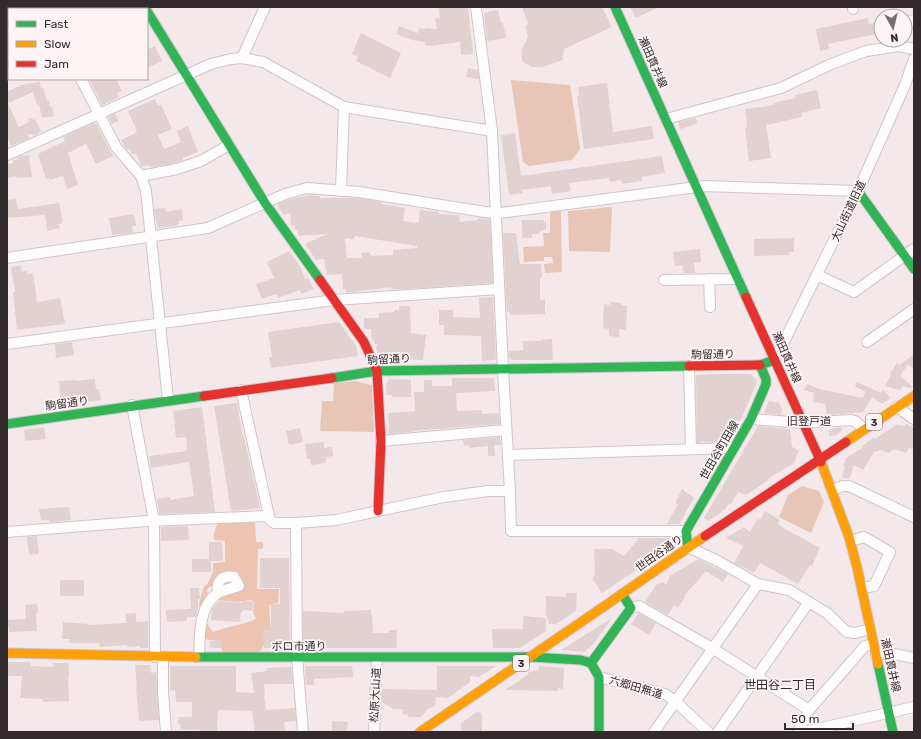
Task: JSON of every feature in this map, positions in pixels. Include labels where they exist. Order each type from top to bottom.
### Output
[{"type":"street","points":[[242,58],[265,7]]},
{"type":"street","points":[[476,7],[492,131],[502,369],[508,455],[511,531],[686,531],[688,547],[718,561],[758,584],[789,590],[827,613],[847,632],[855,633],[870,629]]},
{"type":"street","name":"瀬田貫井線","points":[[615,7],[804,423],[832,490],[851,541],[893,732]]},
{"type":"street","points":[[148,12],[265,203],[364,342],[377,370],[381,441],[378,511]]},
{"type":"street","points":[[666,119],[781,88],[829,65],[866,51],[898,46],[914,50]]},
{"type":"street","points":[[7,155],[210,64],[242,58],[263,62],[344,107],[492,131]]},
{"type":"street","name":"大山街道旧道","points":[[775,360],[858,191],[905,85],[914,58]]},
{"type":"street","points":[[82,80],[116,147],[141,176],[146,191],[168,400]]},
{"type":"street","points":[[341,191],[344,107]]},
{"type":"street","points":[[141,176],[177,169],[195,163],[229,145]]},
{"type":"street","points":[[7,258],[208,228],[285,194],[307,188],[359,192],[496,213],[697,186],[858,191],[914,269]]},
{"type":"street","points":[[817,275],[854,292],[914,249]]},
{"type":"street","points":[[709,279],[710,307]]},
{"type":"street","points":[[664,280],[738,279]]},
{"type":"street","points":[[7,344],[334,300],[499,289]]},
{"type":"street","points":[[867,342],[914,309]]},
{"type":"street","name":"駒留通り","points":[[7,424],[377,370],[760,365],[775,360]]},
{"type":"street","name":"世田谷町田線","points":[[686,531],[751,419],[767,384],[760,365]]},
{"type":"street","points":[[689,366],[691,449]]},
{"type":"street","points":[[241,390],[269,516],[270,520],[274,523],[336,520],[444,496],[488,491],[510,491]]},
{"type":"street","name":"世田谷通り","points":[[420,732],[531,657],[688,547],[914,396]]},
{"type":"street","points":[[132,405],[154,521],[159,657],[166,732]]},
{"type":"street","points":[[897,407],[914,419]]},
{"type":"street","name":"旧登戸道","points":[[751,419],[804,423],[851,420],[855,421],[864,429]]},
{"type":"street","points":[[381,441],[506,430]]},
{"type":"street","points":[[508,455],[733,448]]},
{"type":"street","points":[[832,490],[843,486],[849,486],[914,517]]},
{"type":"street","points":[[7,532],[154,521],[269,516]]},
{"type":"street","points":[[296,523],[297,657],[304,732]]},
{"type":"street","points":[[851,541],[864,537],[890,552],[874,586],[862,588]]},
{"type":"street","points":[[654,732],[758,584]]},
{"type":"street","points":[[199,657],[201,620],[210,600],[218,593]]},
{"type":"street","points":[[622,594],[631,608]]},
{"type":"street","points":[[718,732],[758,677],[809,602]]},
{"type":"street","points":[[599,732],[599,677],[591,663],[631,608],[639,606],[712,648],[809,710]]},
{"type":"street","points":[[798,732],[809,710],[865,646],[874,644]]},
{"type":"street","name":"ボロ市通り","points":[[7,653],[159,657],[531,657],[581,660],[591,663]]},
{"type":"street","points":[[876,655],[888,653],[914,658]]},
{"type":"street","name":"松原大山道","points":[[374,732],[377,658]]},
{"type":"street","name":"六郷田無道","points":[[599,677],[665,694],[675,701],[708,732]]},
{"type":"street","points":[[804,732],[914,707]]},
{"type":"shaded area","points":[[511,80],[570,85],[580,149],[572,160],[529,166],[523,162]]},
{"type":"shaded area","points":[[612,207],[610,252],[569,251],[568,211]]},
{"type":"shaded area","points":[[561,211],[562,272],[545,273],[544,264],[553,263],[552,257],[544,257],[544,261],[524,262],[523,247],[544,246],[543,233],[550,233],[550,212]]},
{"type":"shaded area","points":[[355,381],[372,385],[374,432],[320,431],[322,401],[333,401],[334,383]]},
{"type":"shaded area","points":[[802,486],[819,491],[824,502],[811,533],[779,517],[788,495]]},
{"type":"shaded area","points":[[255,518],[256,542],[263,542],[263,548],[258,549],[257,589],[279,589],[278,603],[269,605],[271,633],[260,652],[223,652],[217,640],[208,640],[203,636],[206,622],[213,632],[256,619],[253,612],[254,602],[251,600],[238,602],[216,600],[228,588],[215,583],[207,590],[209,600],[200,611],[199,604],[203,588],[208,583],[213,571],[213,563],[225,562],[225,541],[215,540],[213,537],[220,520]]},
{"type":"building","points":[[439,7],[468,7],[473,54],[461,55],[460,42],[430,46],[425,45],[425,42],[412,40],[396,34],[399,26],[418,33],[419,28],[437,29],[435,19],[440,18]]},
{"type":"building","points":[[522,7],[602,7],[612,27],[564,49],[563,60],[542,67],[531,67],[522,61],[522,49],[528,37],[525,26],[528,24]]},
{"type":"building","points":[[630,7],[659,7],[636,18]]},
{"type":"building","points":[[498,10],[501,23],[503,23],[506,38],[487,41],[484,13]]},
{"type":"building","points":[[868,18],[869,24],[873,23],[873,35],[828,44],[829,49],[820,51],[816,29]]},
{"type":"building","points":[[361,33],[401,53],[390,78],[356,61],[358,57],[352,54]]},
{"type":"building","points":[[155,46],[162,61],[148,68],[148,50]]},
{"type":"building","points":[[468,68],[478,70],[479,79],[466,77]]},
{"type":"building","points":[[90,80],[116,80],[122,91],[117,93],[119,97],[102,105]]},
{"type":"building","points":[[40,82],[47,101],[49,101],[50,107],[52,107],[54,116],[42,118],[39,104],[37,105],[33,92],[9,103],[7,92],[21,85]]},
{"type":"building","points":[[607,83],[613,132],[652,126],[654,139],[584,149],[577,96],[579,96],[578,87]]},
{"type":"building","points":[[817,90],[821,108],[801,113],[802,117],[766,125],[771,158],[749,161],[745,128],[747,127],[745,109],[774,105],[773,103],[796,98],[795,95]]},
{"type":"building","points":[[155,99],[158,106],[161,104],[172,129],[158,135],[164,149],[181,142],[177,131],[188,126],[198,152],[175,163],[152,167],[147,165],[142,167],[136,153],[132,155],[130,148],[127,150],[121,140],[136,133],[135,132],[137,131],[128,111]]},
{"type":"building","points":[[7,101],[19,127],[29,122],[28,119],[31,118],[33,120],[35,119],[41,131],[33,136],[32,134],[28,134],[29,138],[11,146],[7,137]]},
{"type":"building","points":[[115,114],[119,121],[112,124],[108,117]]},
{"type":"building","points":[[696,118],[697,124],[680,129],[678,122]]},
{"type":"building","points":[[94,123],[97,125],[113,156],[96,164],[86,144],[68,153],[78,185],[67,189],[63,176],[49,180],[49,178],[46,179],[38,154],[65,141],[63,137]]},
{"type":"building","points":[[515,133],[521,176],[662,156],[665,173],[642,177],[642,181],[622,184],[621,180],[610,182],[609,178],[569,183],[571,191],[552,194],[551,186],[522,190],[523,193],[509,195],[501,135]]},
{"type":"building","points":[[29,155],[32,177],[16,178],[16,176],[7,178],[7,164],[13,163],[13,160],[17,160],[16,158],[20,156]]},
{"type":"building","points":[[310,195],[320,196],[320,198],[358,198],[381,202],[382,204],[405,208],[403,221],[418,223],[420,210],[439,212],[439,214],[459,215],[460,222],[478,220],[478,218],[490,219],[493,283],[405,289],[391,289],[391,287],[346,293],[346,289],[343,289],[342,274],[327,275],[324,259],[316,260],[305,244],[327,234],[299,236],[297,230],[295,230],[295,226],[291,225],[290,213],[284,215],[278,207],[278,204],[287,200]],"holes":[[[355,236],[417,246],[417,248],[393,250],[393,255],[373,256],[370,255],[370,252],[361,253],[362,258],[347,258],[345,238],[353,239]]]},
{"type":"building","points":[[16,199],[18,209],[59,203],[63,223],[59,224],[60,228],[47,231],[45,215],[7,218],[7,200]]},
{"type":"building","points":[[165,208],[166,212],[182,209],[183,220],[178,221],[179,224],[176,226],[158,228],[154,209]]},
{"type":"building","points":[[134,214],[136,226],[132,226],[133,233],[112,235],[109,218]]},
{"type":"building","points":[[522,220],[544,220],[544,222],[546,222],[546,229],[539,232],[539,234],[532,234],[532,238],[522,238]]},
{"type":"building","points":[[503,233],[516,233],[520,264],[541,264],[542,278],[540,277],[540,300],[545,300],[545,314],[510,315],[510,312],[507,312]]},
{"type":"building","points":[[794,238],[794,252],[789,252],[789,255],[754,256],[754,239]]},
{"type":"building","points":[[700,249],[701,262],[694,263],[695,273],[683,273],[682,265],[675,266],[673,252]]},
{"type":"building","points":[[289,251],[301,268],[305,279],[308,278],[314,289],[301,294],[300,290],[278,298],[276,294],[262,299],[256,284],[274,278],[267,262]]},
{"type":"building","points":[[21,265],[22,272],[27,271],[28,274],[33,273],[37,302],[60,298],[65,324],[17,330],[13,292],[15,292],[11,267]]},
{"type":"building","points":[[493,297],[496,360],[482,361],[481,336],[444,335],[444,325],[439,325],[439,310],[453,310],[453,317],[480,318],[479,298]]},
{"type":"building","points":[[610,302],[621,303],[621,305],[627,306],[626,330],[619,329],[619,337],[609,336],[609,329],[603,328],[604,304],[610,305]]},
{"type":"building","points":[[399,306],[410,306],[411,333],[426,335],[423,360],[388,358],[387,362],[381,358],[376,349],[377,344],[375,344],[371,337],[371,329],[364,328],[364,318],[379,318],[379,313],[394,312],[394,310],[399,310]]},
{"type":"building","points":[[339,322],[356,346],[358,356],[271,368],[269,357],[272,357],[268,332]]},
{"type":"building","points":[[552,339],[553,360],[511,360],[509,358],[509,351],[523,350],[523,341],[541,341]]},
{"type":"building","points":[[72,342],[74,355],[56,358],[55,344]]},
{"type":"building","points":[[914,354],[914,369],[908,364],[900,376],[913,387],[910,388],[902,386],[900,390],[885,386],[897,363],[900,365]]},
{"type":"building","points":[[752,374],[757,382],[743,415],[727,442],[702,441],[697,443],[696,375]]},
{"type":"building","points":[[452,378],[494,378],[495,391],[456,393],[457,411],[481,410],[482,414],[499,413],[500,424],[389,434],[388,413],[415,411],[414,392],[424,392],[424,380],[432,380],[432,386],[452,386]]},
{"type":"building","points":[[95,379],[96,389],[99,389],[101,400],[61,407],[59,381]]},
{"type":"building","points":[[389,379],[411,380],[411,397],[392,397],[392,395],[387,395],[386,385]]},
{"type":"building","points":[[857,382],[881,393],[883,389],[890,398],[882,404],[872,397],[863,412],[827,415],[825,404],[813,402],[814,393],[804,390],[807,384],[820,389],[863,398],[865,392],[855,386]]},
{"type":"building","points":[[769,401],[779,403],[782,409],[781,415],[764,413]]},
{"type":"building","points":[[237,403],[243,437],[260,508],[231,511],[214,406]]},
{"type":"building","points":[[202,407],[215,512],[159,514],[157,499],[170,497],[170,500],[194,496],[189,462],[151,468],[149,456],[187,451],[186,437],[176,438],[173,411]]},
{"type":"building","points":[[906,424],[914,428],[914,449],[909,448],[906,453],[894,449],[889,453],[882,450],[874,452],[863,470],[854,465],[849,479],[842,477],[846,458],[862,448],[862,446],[874,437],[875,439],[896,425],[905,426]]},
{"type":"building","points":[[758,426],[790,429],[792,447],[799,450],[794,463],[769,478],[767,481],[746,495],[738,492],[731,504],[729,503],[725,510],[723,509],[722,512],[708,521],[704,518]]},
{"type":"building","points":[[44,427],[46,439],[25,441],[24,430]]},
{"type":"building","points":[[839,427],[843,429],[837,435],[829,436],[829,430]]},
{"type":"building","points":[[300,428],[303,442],[289,445],[286,431]]},
{"type":"building","points":[[500,437],[501,445],[494,445],[495,456],[488,456],[488,446],[469,448],[469,445],[464,446],[463,440]]},
{"type":"building","points":[[324,442],[324,448],[332,447],[333,456],[326,457],[326,463],[311,465],[310,459],[307,459],[305,444]]},
{"type":"building","points":[[682,489],[694,498],[679,524],[667,524],[678,504],[675,503]]},
{"type":"building","points":[[69,507],[71,520],[49,522],[49,520],[41,520],[39,509]]},
{"type":"building","points":[[765,511],[780,520],[778,524],[781,525],[780,526],[820,548],[812,566],[810,565],[798,584],[760,563],[754,573],[734,563],[743,546],[726,538],[744,527],[750,532],[757,519],[760,520]]},
{"type":"building","points":[[188,526],[189,540],[161,541],[161,527]]},
{"type":"building","points":[[37,536],[39,554],[29,555],[27,537]]},
{"type":"building","points":[[639,538],[671,538],[657,556],[602,593],[592,578],[595,574],[594,549],[612,549],[624,556]]},
{"type":"building","points":[[209,542],[222,542],[223,561],[211,561],[211,572],[192,572],[192,559],[209,559]]},
{"type":"building","points":[[260,558],[289,558],[290,648],[264,648],[263,631],[271,630],[271,604],[280,604],[280,588],[260,588]]},
{"type":"building","points":[[698,559],[728,574],[723,582],[706,571],[684,596],[685,597],[678,608],[674,605],[668,615],[645,602],[656,585],[663,582],[666,585],[670,576]]},
{"type":"building","points":[[60,580],[84,580],[84,596],[60,596]]},
{"type":"building","points":[[190,588],[199,588],[200,599],[198,599],[196,617],[187,617],[187,621],[167,622],[166,610],[191,609]]},
{"type":"building","points":[[566,593],[577,593],[576,611],[556,624],[549,624],[546,614],[546,596],[566,597]]},
{"type":"building","points":[[219,601],[241,603],[244,601],[253,602],[252,611],[243,610],[243,612],[241,612],[240,622],[211,620],[212,609]]},
{"type":"building","points":[[37,604],[37,631],[9,632],[9,627],[7,628],[7,620],[26,619],[25,605]]},
{"type":"building","points":[[371,610],[373,633],[389,633],[389,630],[397,630],[397,648],[303,648],[303,611],[344,613],[344,611]]},
{"type":"building","points":[[136,613],[136,622],[148,621],[148,648],[140,648],[140,646],[127,647],[127,645],[100,647],[99,643],[69,643],[70,639],[62,639],[63,622],[88,625],[126,623],[126,614]]},
{"type":"building","points":[[639,613],[656,623],[649,635],[631,624]]},
{"type":"building","points":[[523,616],[546,618],[546,631],[520,648],[493,648],[492,629],[523,629]]},
{"type":"building","points":[[612,618],[591,647],[584,652],[561,650]]},
{"type":"building","points":[[221,640],[221,648],[209,648],[210,641]]},
{"type":"building","points":[[7,662],[31,662],[31,666],[53,667],[53,663],[69,663],[69,701],[43,702],[43,699],[20,698],[22,676],[7,676]]},
{"type":"building","points":[[135,665],[150,665],[151,673],[156,672],[159,720],[139,721]]},
{"type":"building","points":[[170,666],[236,666],[236,692],[254,693],[251,673],[267,671],[267,668],[291,667],[293,684],[264,684],[264,696],[266,710],[295,708],[296,721],[284,722],[285,732],[255,732],[252,711],[218,710],[217,732],[180,729],[181,725],[178,724],[179,717],[192,717],[192,702],[176,702],[175,690],[170,691]]},
{"type":"building","points":[[305,666],[352,666],[353,677],[314,679],[314,685],[306,685]]},
{"type":"building","points":[[437,666],[496,666],[479,677],[470,676],[470,682],[448,698],[436,697],[435,707],[429,708],[422,716],[419,717],[408,717],[408,715],[403,714],[403,709],[393,709],[382,702],[382,689],[437,690]]},
{"type":"building","points":[[539,666],[564,668],[563,689],[558,688],[558,691],[504,690],[516,683],[528,673],[539,670]]},
{"type":"building","points":[[477,712],[482,713],[482,732],[461,732],[461,723]]},
{"type":"building","points":[[332,721],[348,722],[347,732],[332,732]]},
{"type":"traffic: fast","points":[[615,7],[746,297]]},
{"type":"traffic: fast","points":[[148,13],[265,203],[320,280]]},
{"type":"traffic: fast","points":[[858,191],[914,269]]},
{"type":"traffic: fast","points":[[688,547],[686,531],[751,419],[766,384],[766,379],[760,365],[775,360]]},
{"type":"traffic: fast","points":[[332,378],[377,371],[689,366]]},
{"type":"traffic: fast","points":[[7,424],[204,396]]},
{"type":"traffic: fast","points":[[599,732],[599,677],[591,663],[631,608],[622,594]]},
{"type":"traffic: fast","points":[[196,657],[531,657],[581,660],[591,663]]},
{"type":"traffic: fast","points":[[878,664],[893,732]]},
{"type":"traffic: slow","points":[[846,442],[914,396]]},
{"type":"traffic: slow","points":[[821,462],[849,537],[878,664]]},
{"type":"traffic: slow","points":[[420,732],[705,536]]},
{"type":"traffic: slow","points":[[7,653],[196,657]]},
{"type":"traffic: jam","points":[[320,280],[364,342],[377,371],[381,441],[378,511]]},
{"type":"traffic: jam","points":[[746,297],[821,462]]},
{"type":"traffic: jam","points":[[689,366],[760,365]]},
{"type":"traffic: jam","points":[[204,396],[332,378]]},
{"type":"traffic: jam","points":[[705,536],[846,442]]},
{"type":"district","name":"世田谷二丁目","points":[[780,685]]}]
